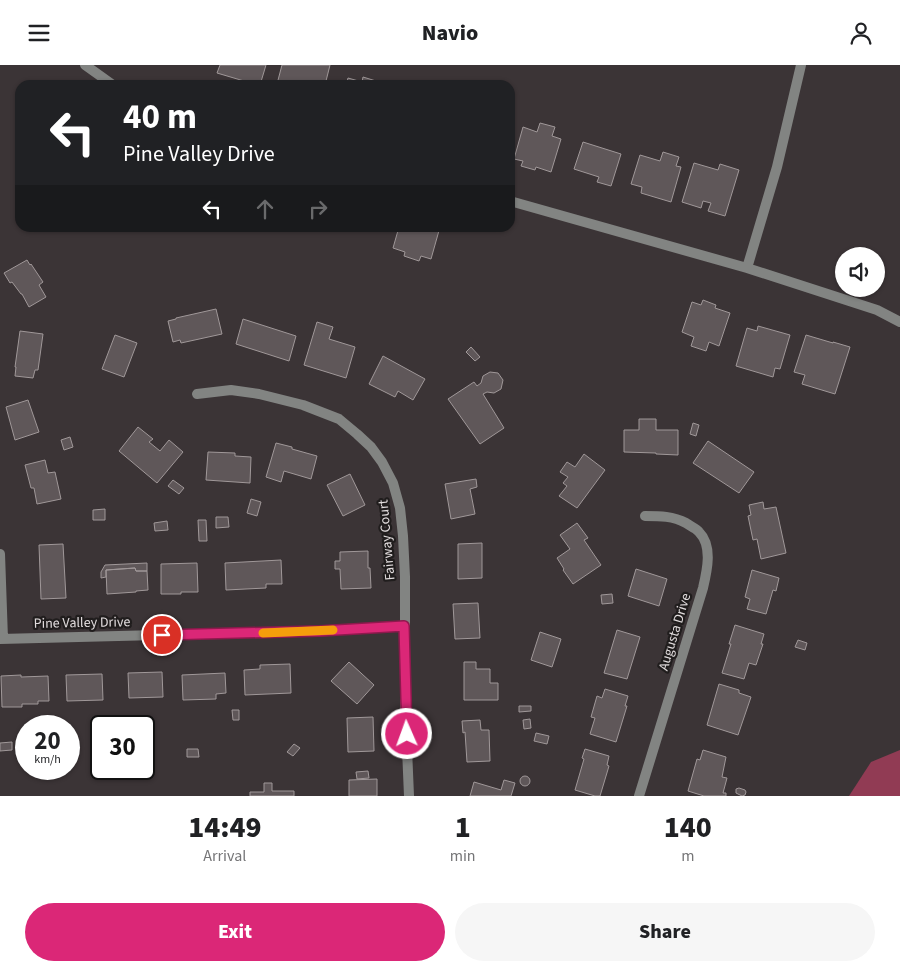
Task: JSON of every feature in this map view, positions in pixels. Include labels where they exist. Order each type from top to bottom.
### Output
[{"type":"street","points":[[85,65],[106,80]]},
{"type":"street","points":[[747,268],[777,167],[801,65]]},
{"type":"street","points":[[515,202],[747,268],[877,310],[900,322]]},
{"type":"street","name":"Fairway Court","points":[[198,394],[231,390],[259,394],[303,405],[339,419],[371,447],[393,483],[400,508],[405,577],[405,701],[409,796]]},
{"type":"street","name":"Augusta Drive","points":[[639,796],[703,588],[708,562],[705,540],[699,531],[673,518],[659,516],[644,517]]},
{"type":"street","points":[[0,553],[2,639]]},
{"type":"street","name":"Pine Valley Drive","points":[[2,639],[320,631],[404,626]]},
{"type":"shaded area","points":[[900,750],[900,796],[849,796],[871,762]]},
{"type":"building","points":[[220,65],[266,65],[262,80],[241,80],[217,73]]},
{"type":"building","points":[[282,65],[330,65],[326,80],[278,80]]},
{"type":"building","points":[[540,123],[555,127],[552,136],[561,139],[551,172],[536,167],[535,170],[521,166],[523,161],[515,159],[523,127],[537,132]]},
{"type":"building","points":[[583,142],[621,154],[611,186],[597,182],[599,177],[574,169]]},
{"type":"building","points":[[663,152],[679,157],[676,166],[681,167],[671,202],[641,193],[642,187],[631,184],[640,155],[660,161]]},
{"type":"building","points":[[694,163],[718,170],[720,164],[739,170],[725,216],[708,211],[711,203],[703,201],[701,208],[682,202]]},
{"type":"building","points":[[398,232],[439,232],[431,259],[421,256],[419,261],[404,256],[405,252],[393,248]]},
{"type":"building","points":[[27,260],[43,282],[39,285],[46,297],[29,307],[22,294],[12,282],[10,283],[4,273]]},
{"type":"building","points":[[703,300],[716,305],[715,308],[730,313],[719,346],[709,342],[706,351],[691,346],[694,337],[682,332],[692,302],[701,305]]},
{"type":"building","points":[[216,309],[222,334],[181,343],[180,340],[173,342],[168,321]]},
{"type":"building","points":[[243,319],[296,336],[289,361],[236,344]]},
{"type":"building","points":[[317,322],[333,327],[329,339],[355,347],[346,378],[304,365]]},
{"type":"building","points":[[758,326],[790,335],[780,369],[775,368],[773,377],[736,366],[747,328],[757,331]]},
{"type":"building","points":[[20,331],[43,334],[38,370],[35,370],[33,378],[15,376]]},
{"type":"building","points":[[115,335],[137,343],[124,377],[102,369]]},
{"type":"building","points":[[806,335],[850,347],[835,394],[802,384],[805,375],[794,372]]},
{"type":"building","points":[[471,347],[480,357],[475,361],[466,352]]},
{"type":"building","points":[[383,356],[425,379],[413,400],[398,391],[395,397],[369,384]]},
{"type":"building","points":[[490,372],[498,373],[503,380],[501,389],[494,393],[487,392],[483,394],[504,428],[480,444],[448,399],[474,382],[477,386],[481,383],[483,376]]},
{"type":"building","points":[[28,400],[39,432],[15,440],[6,407]]},
{"type":"building","points":[[639,419],[656,419],[656,430],[678,430],[678,455],[624,452],[624,430],[639,430]]},
{"type":"building","points":[[693,423],[699,425],[696,436],[690,434]]},
{"type":"building","points":[[138,427],[153,439],[149,442],[160,451],[169,440],[183,452],[157,483],[119,451]]},
{"type":"building","points":[[70,437],[73,447],[64,450],[61,440]]},
{"type":"building","points":[[708,441],[754,472],[739,493],[693,463]]},
{"type":"building","points":[[276,443],[317,456],[311,479],[284,471],[281,482],[266,477]]},
{"type":"building","points":[[208,452],[235,453],[235,456],[251,457],[250,483],[206,480]]},
{"type":"building","points":[[584,454],[605,470],[577,508],[559,496],[567,486],[563,483],[568,477],[560,472],[567,462],[575,467]]},
{"type":"building","points":[[45,460],[48,473],[55,472],[61,499],[37,504],[34,488],[31,488],[25,465]]},
{"type":"building","points":[[350,474],[365,505],[343,516],[327,485]]},
{"type":"building","points":[[476,479],[477,487],[470,489],[475,514],[451,519],[445,484]]},
{"type":"building","points":[[173,480],[184,488],[179,494],[168,486]]},
{"type":"building","points":[[251,499],[261,502],[257,516],[247,513]]},
{"type":"building","points":[[763,502],[764,509],[776,507],[786,553],[761,559],[757,539],[753,540],[748,516],[751,515],[749,505]]},
{"type":"building","points":[[105,509],[105,520],[93,520],[93,510]]},
{"type":"building","points":[[216,517],[228,517],[229,527],[216,528]]},
{"type":"building","points":[[198,520],[206,520],[207,541],[199,541]]},
{"type":"building","points":[[167,521],[168,530],[155,531],[154,523]]},
{"type":"building","points":[[577,523],[588,538],[584,540],[601,565],[573,584],[557,558],[570,549],[560,535]]},
{"type":"building","points":[[482,543],[482,578],[458,579],[458,544]]},
{"type":"building","points":[[63,544],[66,598],[41,599],[39,545]]},
{"type":"building","points":[[368,551],[371,588],[341,589],[340,569],[335,569],[335,561],[340,561],[340,552]]},
{"type":"building","points":[[281,560],[282,584],[266,584],[266,588],[226,590],[225,563]]},
{"type":"building","points":[[147,563],[147,571],[136,571],[135,568],[106,570],[106,577],[101,578],[101,572],[105,565]]},
{"type":"building","points":[[197,563],[198,592],[161,594],[161,564]]},
{"type":"building","points":[[135,568],[136,571],[147,571],[148,590],[107,594],[106,570]]},
{"type":"building","points":[[636,569],[667,579],[659,606],[628,596]]},
{"type":"building","points":[[752,570],[779,578],[776,591],[773,590],[766,614],[747,609],[750,599],[745,597]]},
{"type":"building","points":[[612,594],[613,603],[602,604],[601,595]]},
{"type":"building","points":[[478,603],[480,638],[455,639],[453,604]]},
{"type":"building","points":[[735,625],[764,634],[761,644],[763,644],[756,665],[749,663],[744,679],[722,673]]},
{"type":"building","points":[[617,630],[640,637],[627,679],[604,673]]},
{"type":"building","points":[[540,632],[561,639],[552,667],[531,660]]},
{"type":"building","points":[[798,640],[807,643],[805,650],[795,647]]},
{"type":"building","points":[[349,662],[374,685],[357,704],[331,681]]},
{"type":"building","points":[[464,662],[476,662],[476,669],[490,669],[490,683],[498,683],[498,700],[464,700]]},
{"type":"building","points":[[290,664],[291,693],[245,695],[244,670],[260,669],[260,665]]},
{"type":"building","points":[[162,672],[163,697],[129,698],[128,673]]},
{"type":"building","points":[[225,673],[226,693],[216,694],[216,699],[183,700],[182,675]]},
{"type":"building","points":[[102,674],[103,700],[67,701],[66,675]]},
{"type":"building","points":[[21,675],[21,677],[48,676],[49,701],[38,701],[38,704],[22,704],[22,707],[2,707],[1,676]]},
{"type":"building","points":[[719,684],[739,690],[739,693],[751,697],[738,735],[707,725]]},
{"type":"building","points":[[605,689],[628,696],[625,706],[627,706],[616,742],[590,734],[595,718],[591,717],[597,696],[602,698]]},
{"type":"building","points":[[519,706],[531,706],[531,711],[519,712]]},
{"type":"building","points":[[232,710],[239,710],[239,720],[233,720]]},
{"type":"building","points":[[373,717],[374,751],[348,752],[347,718]]},
{"type":"building","points":[[530,719],[531,728],[524,729],[523,720]]},
{"type":"building","points":[[480,720],[481,730],[489,730],[490,761],[467,762],[465,732],[463,733],[462,721]]},
{"type":"building","points":[[536,733],[549,736],[547,744],[534,741]]},
{"type":"building","points":[[12,742],[12,750],[0,751],[0,743]]},
{"type":"building","points":[[294,744],[300,748],[293,756],[287,752]]},
{"type":"building","points":[[187,749],[198,749],[199,757],[187,757]]},
{"type":"building","points":[[585,749],[609,756],[607,765],[609,766],[600,796],[575,790]]},
{"type":"building","points":[[703,750],[726,757],[722,777],[727,778],[723,793],[726,793],[726,796],[704,796],[688,791],[697,759],[700,760]]},
{"type":"building","points":[[368,771],[369,778],[357,779],[356,772]]},
{"type":"building","points":[[525,776],[530,781],[525,786],[520,781]]},
{"type":"building","points":[[377,779],[377,796],[349,796],[349,780]]},
{"type":"building","points":[[504,780],[515,783],[511,796],[470,796],[474,782],[501,790]]},
{"type":"building","points":[[264,783],[272,783],[272,791],[294,791],[294,796],[250,796],[250,792],[264,792]]},
{"type":"building","points":[[736,789],[745,790],[745,795],[742,796],[736,793]]},
{"type":"slow traffic","points":[[263,633],[333,630]]},
{"type":"route","points":[[162,635],[320,631],[404,626],[407,734]]}]
